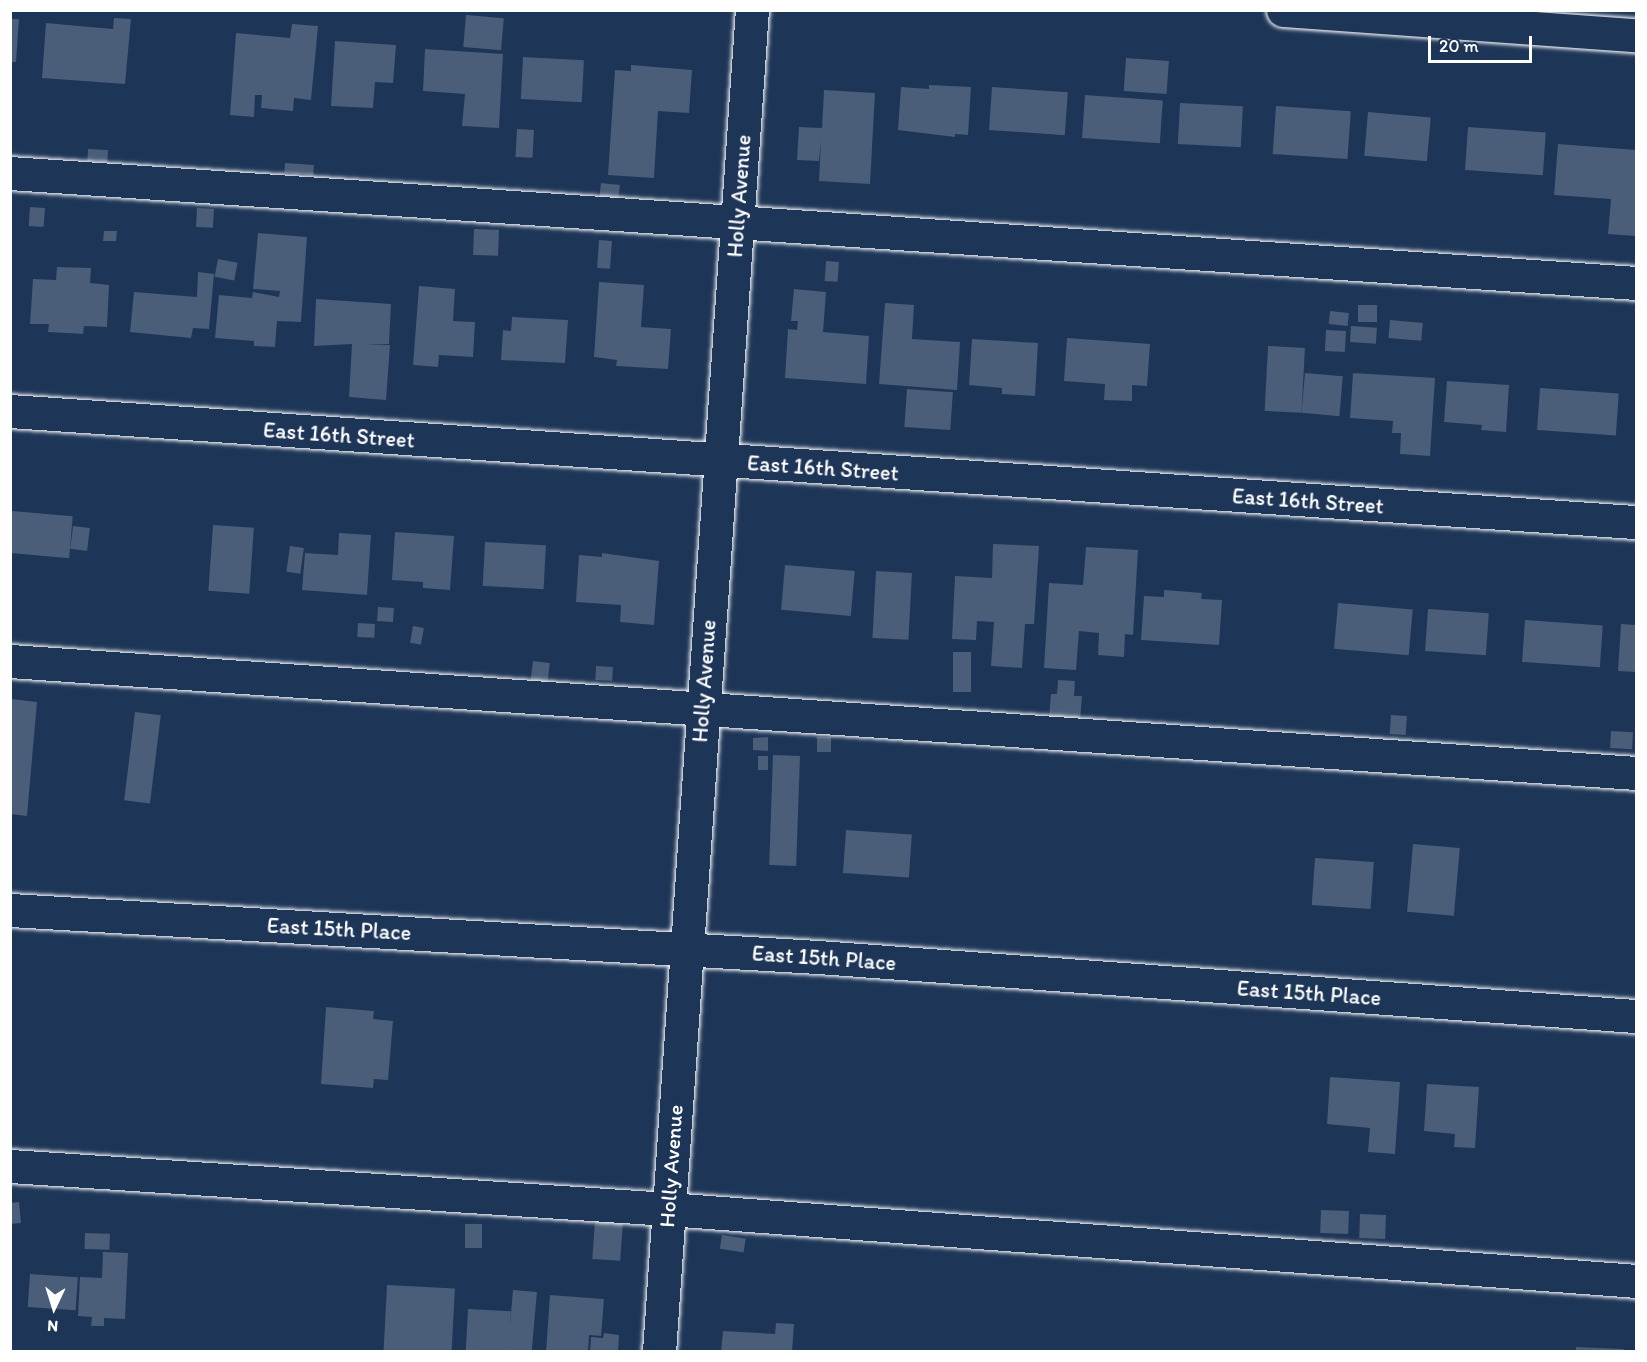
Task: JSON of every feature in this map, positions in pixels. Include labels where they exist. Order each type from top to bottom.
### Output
[{"type":"street","name":"Holly Avenue","points":[[658,1352],[752,10]]},
{"type":"street","points":[[1283,10],[1636,35]]},
{"type":"street","points":[[10,173],[1636,283]]},
{"type":"street","name":"East 16th Street","points":[[10,411],[1636,522]]},
{"type":"street","points":[[10,661],[1636,773]]},
{"type":"street","name":"East 15th Place","points":[[10,909],[685,950],[1636,1016]]},
{"type":"street","points":[[10,1166],[668,1209],[1636,1281]]},
{"type":"building","points":[[466,15],[504,18],[501,50],[463,47]]},
{"type":"building","points":[[114,18],[131,19],[125,84],[42,78],[46,23],[113,29]]},
{"type":"building","points":[[10,19],[19,19],[16,62],[10,62]]},
{"type":"building","points":[[292,24],[318,26],[311,100],[294,98],[293,111],[261,108],[262,95],[255,95],[254,117],[230,115],[236,33],[290,38]]},
{"type":"building","points":[[335,41],[396,45],[393,83],[375,82],[373,108],[331,106]]},
{"type":"building","points":[[425,49],[503,54],[499,128],[462,126],[465,94],[423,91]]},
{"type":"building","points":[[523,57],[584,60],[582,102],[521,99]]},
{"type":"building","points":[[1126,58],[1169,61],[1167,94],[1124,91]]},
{"type":"building","points":[[631,65],[692,70],[689,113],[658,111],[654,178],[608,175],[615,70],[631,71]]},
{"type":"building","points":[[929,85],[971,87],[968,135],[955,134],[955,137],[898,130],[901,87],[929,89]]},
{"type":"building","points":[[992,87],[1068,92],[1065,135],[989,130]]},
{"type":"building","points":[[824,90],[875,93],[870,184],[819,181],[821,140],[819,161],[797,160],[799,127],[822,128]]},
{"type":"building","points":[[1085,95],[1163,100],[1160,143],[1082,138]]},
{"type":"building","points":[[1180,103],[1243,106],[1241,147],[1178,144]]},
{"type":"building","points":[[1276,106],[1351,111],[1347,159],[1273,154]]},
{"type":"building","points":[[1368,112],[1431,117],[1427,161],[1364,156]]},
{"type":"building","points":[[1468,127],[1546,132],[1543,175],[1465,170]]},
{"type":"building","points":[[517,129],[534,130],[533,158],[516,157]]},
{"type":"building","points":[[1558,144],[1636,150],[1636,236],[1608,234],[1611,199],[1554,195]]},
{"type":"building","points":[[88,149],[108,150],[107,162],[87,161]]},
{"type":"building","points":[[285,163],[314,165],[313,175],[284,173]]},
{"type":"building","points":[[601,183],[620,185],[618,199],[600,197]]},
{"type":"building","points":[[30,207],[45,208],[44,227],[29,226]]},
{"type":"building","points":[[197,208],[214,209],[213,228],[196,227]]},
{"type":"building","points":[[474,229],[499,230],[498,256],[473,255]]},
{"type":"building","points":[[104,231],[117,231],[116,241],[103,241]]},
{"type":"building","points":[[258,233],[307,237],[301,322],[277,321],[275,347],[254,346],[254,341],[215,338],[219,295],[252,298],[253,292],[279,297],[280,291],[253,289]]},
{"type":"building","points":[[599,240],[612,241],[610,269],[597,268]]},
{"type":"building","points":[[218,259],[238,263],[234,280],[215,277]]},
{"type":"building","points":[[826,261],[839,262],[838,282],[825,281]]},
{"type":"building","points":[[57,267],[91,268],[90,283],[109,285],[107,327],[84,326],[83,334],[48,332],[49,324],[30,324],[33,279],[56,280]]},
{"type":"building","points":[[198,272],[214,274],[209,329],[193,328],[191,338],[130,332],[134,292],[197,297]]},
{"type":"building","points":[[599,282],[644,285],[641,327],[671,329],[668,369],[616,366],[617,360],[594,357]]},
{"type":"building","points":[[419,286],[455,289],[453,321],[475,322],[473,357],[439,355],[438,367],[413,365]]},
{"type":"building","points":[[794,289],[826,292],[823,332],[869,336],[866,384],[785,378],[788,329],[797,330],[798,321],[791,321]]},
{"type":"building","points":[[316,299],[391,304],[389,344],[366,344],[390,345],[386,400],[349,397],[352,344],[314,346]]},
{"type":"building","points":[[885,303],[914,305],[912,339],[960,342],[957,390],[879,384]]},
{"type":"building","points":[[1358,305],[1377,305],[1377,322],[1358,322]]},
{"type":"building","points":[[1330,311],[1349,313],[1348,326],[1329,324]]},
{"type":"building","points":[[512,317],[568,320],[565,363],[501,360],[503,330],[511,331]]},
{"type":"building","points":[[1390,320],[1423,323],[1421,341],[1388,338]]},
{"type":"building","points":[[1351,326],[1377,328],[1376,344],[1350,342]]},
{"type":"building","points":[[1326,330],[1346,331],[1345,352],[1325,351]]},
{"type":"building","points":[[1067,338],[1150,344],[1147,386],[1132,385],[1132,401],[1104,400],[1105,384],[1064,381]]},
{"type":"building","points":[[972,339],[1038,343],[1035,396],[1002,394],[1002,388],[969,385]]},
{"type":"building","points":[[1268,346],[1305,348],[1302,413],[1265,411]]},
{"type":"building","points":[[1305,373],[1343,376],[1339,416],[1302,413]]},
{"type":"building","points":[[1353,373],[1435,378],[1430,456],[1400,454],[1401,433],[1392,433],[1393,421],[1350,418]]},
{"type":"building","points":[[1447,381],[1509,385],[1506,432],[1481,430],[1482,425],[1444,422]]},
{"type":"building","points":[[1540,388],[1619,394],[1616,435],[1537,430]]},
{"type":"building","points":[[907,389],[953,392],[950,430],[904,427]]},
{"type":"building","points":[[12,511],[73,516],[69,558],[10,553]]},
{"type":"building","points":[[213,525],[254,528],[249,594],[208,591]]},
{"type":"building","points":[[73,526],[90,528],[87,551],[70,549]]},
{"type":"building","points":[[395,532],[454,536],[450,590],[423,588],[423,582],[392,580]]},
{"type":"building","points":[[339,533],[371,535],[367,595],[302,590],[305,553],[338,555]]},
{"type":"building","points":[[485,542],[546,545],[544,589],[483,586]]},
{"type":"building","points":[[993,544],[1039,546],[1034,624],[1025,624],[1022,668],[991,666],[994,622],[977,621],[976,640],[952,639],[955,576],[992,578]]},
{"type":"building","points":[[290,546],[304,548],[300,574],[286,572]]},
{"type":"building","points":[[1086,547],[1138,550],[1133,635],[1125,634],[1124,657],[1098,655],[1099,633],[1079,631],[1076,670],[1044,668],[1049,583],[1083,585]]},
{"type":"building","points":[[602,553],[659,561],[654,625],[620,622],[621,605],[576,602],[579,555],[602,557]]},
{"type":"building","points":[[785,565],[855,571],[851,616],[781,610]]},
{"type":"building","points":[[876,571],[912,573],[908,640],[872,638]]},
{"type":"building","points":[[1164,590],[1202,593],[1201,599],[1222,600],[1219,645],[1141,640],[1144,596],[1164,597]]},
{"type":"building","points":[[1338,603],[1413,610],[1409,655],[1334,649]]},
{"type":"building","points":[[378,607],[394,608],[393,622],[377,621]]},
{"type":"building","points":[[1428,609],[1489,613],[1486,655],[1425,651]]},
{"type":"building","points":[[1525,620],[1603,625],[1600,667],[1522,662]]},
{"type":"building","points":[[358,623],[375,624],[374,638],[357,637]]},
{"type":"building","points":[[1621,624],[1636,625],[1636,672],[1618,671]]},
{"type":"building","points":[[413,626],[424,628],[421,645],[410,643]]},
{"type":"building","points":[[953,652],[971,652],[971,692],[953,692]]},
{"type":"building","points":[[533,661],[550,663],[547,685],[530,683]]},
{"type":"building","points":[[596,666],[613,667],[612,681],[595,680]]},
{"type":"building","points":[[1058,680],[1075,681],[1074,696],[1082,696],[1080,721],[1049,718],[1051,694],[1057,694]]},
{"type":"building","points":[[11,699],[37,702],[27,816],[10,814]]},
{"type":"building","points":[[135,712],[161,715],[150,804],[124,800]]},
{"type":"building","points":[[1391,715],[1407,716],[1406,735],[1390,734]]},
{"type":"building","points":[[1611,731],[1633,732],[1632,749],[1610,748]]},
{"type":"building","points":[[768,737],[768,751],[753,750],[753,738]]},
{"type":"building","points":[[817,737],[831,737],[831,752],[817,752]]},
{"type":"building","points":[[773,755],[800,756],[796,866],[769,865]]},
{"type":"building","points":[[758,756],[768,756],[768,770],[758,770]]},
{"type":"building","points":[[846,830],[912,835],[909,877],[843,873]]},
{"type":"building","points":[[1413,844],[1460,848],[1454,916],[1407,912]]},
{"type":"building","points":[[1315,858],[1374,862],[1371,909],[1312,905]]},
{"type":"building","points":[[326,1007],[374,1011],[373,1019],[393,1021],[388,1080],[374,1079],[373,1088],[321,1084]]},
{"type":"building","points":[[1330,1077],[1400,1082],[1395,1154],[1368,1152],[1370,1128],[1327,1124]]},
{"type":"building","points":[[1427,1084],[1479,1087],[1475,1148],[1454,1147],[1455,1134],[1424,1131]]},
{"type":"building","points":[[19,1202],[21,1223],[10,1224],[10,1203]]},
{"type":"building","points":[[1321,1210],[1349,1211],[1348,1234],[1320,1233]]},
{"type":"building","points":[[1360,1214],[1386,1215],[1385,1239],[1359,1238]]},
{"type":"building","points":[[595,1220],[623,1222],[620,1261],[592,1259]]},
{"type":"building","points":[[465,1224],[482,1224],[482,1248],[465,1248]]},
{"type":"building","points":[[85,1233],[110,1234],[109,1250],[84,1249]]},
{"type":"building","points":[[722,1235],[746,1239],[744,1253],[720,1249]]},
{"type":"building","points":[[103,1252],[128,1253],[125,1319],[104,1318],[104,1326],[91,1326],[92,1317],[78,1316],[80,1277],[102,1278]]},
{"type":"building","points":[[30,1274],[78,1277],[76,1310],[28,1307]]},
{"type":"building","points":[[387,1285],[455,1289],[452,1352],[383,1352]]},
{"type":"building","points":[[513,1290],[537,1292],[532,1352],[508,1352]]},
{"type":"building","points":[[550,1295],[604,1299],[601,1336],[589,1335],[588,1352],[546,1352]]},
{"type":"building","points":[[468,1309],[511,1311],[509,1352],[466,1352]]},
{"type":"building","points":[[776,1323],[794,1324],[792,1352],[721,1352],[723,1331],[775,1334]]},
{"type":"building","points":[[604,1333],[619,1335],[618,1352],[590,1352],[591,1337],[603,1338]]},
{"type":"building","points":[[1576,1347],[1624,1349],[1623,1352],[1576,1352]]}]
